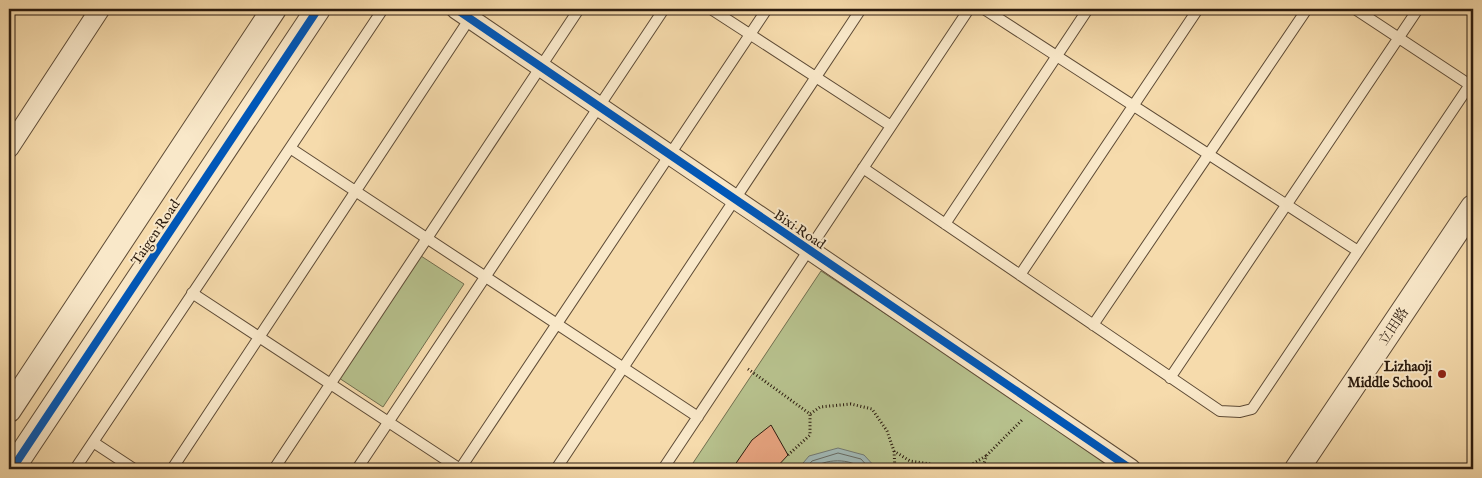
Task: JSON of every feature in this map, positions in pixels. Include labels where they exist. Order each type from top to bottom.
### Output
[{"type":"street","points":[[9,148],[100,9]]},
{"type":"street","name":"Taigen Road","points":[[9,410],[274,9]]},
{"type":"street","name":"Taigen Road","points":[[12,469],[318,9]]},
{"type":"street","name":"Bixi Road","points":[[467,12],[540,66],[1131,469]]},
{"type":"street","name":"立田路","points":[[1297,469],[1473,207]]},
{"type":"lane","points":[[75,469],[383,9]]},
{"type":"lane","points":[[274,469],[579,9]]},
{"type":"lane","points":[[357,469],[664,9]]},
{"type":"lane","points":[[710,9],[891,126]]},
{"type":"lane","points":[[192,294],[460,469],[767,9]]},
{"type":"lane","points":[[556,469],[861,9]]},
{"type":"lane","points":[[663,469],[969,9]]},
{"type":"lane","points":[[984,9],[1358,251]]},
{"type":"lane","points":[[945,224],[1088,9]]},
{"type":"lane","points":[[1020,275],[1198,9]]},
{"type":"lane","points":[[1093,325],[1307,9]]},
{"type":"lane","points":[[863,168],[1220,411],[1240,412],[1252,409],[1471,83],[1355,9]]},
{"type":"lane","points":[[1170,378],[1418,9]]},
{"type":"lane","points":[[172,469],[356,192],[467,12]]},
{"type":"lane","points":[[290,148],[698,417]]},
{"type":"lane","points":[[93,442],[134,469]]},
{"type":"path","points":[[735,360],[810,414]]},
{"type":"path","points":[[810,414],[820,407],[851,404],[872,408],[887,431],[894,451],[895,469]]},
{"type":"path","points":[[964,469],[987,455],[1032,411],[1036,404]]},
{"type":"path","points":[[788,455],[810,435],[810,414]]},
{"type":"path","points":[[894,451],[910,461],[931,464],[942,469]]},
{"type":"path","points":[[982,469],[987,455]]},
{"type":"green space","points":[[421,256],[464,284],[383,407],[339,378]]},
{"type":"green space","points":[[821,271],[1120,469],[689,469]]},
{"type":"water","points":[[838,448],[864,455],[877,469],[798,469],[809,456]]},
{"type":"building","points":[[771,425],[788,455],[775,469],[732,469],[752,440]]},
{"type":"cycle path","points":[[12,469],[318,9]]},
{"type":"cycle path","points":[[456,9],[1131,469]]},
{"type":"place","name":"Lizhaoji Middle School","points":[[1442,374]]}]
